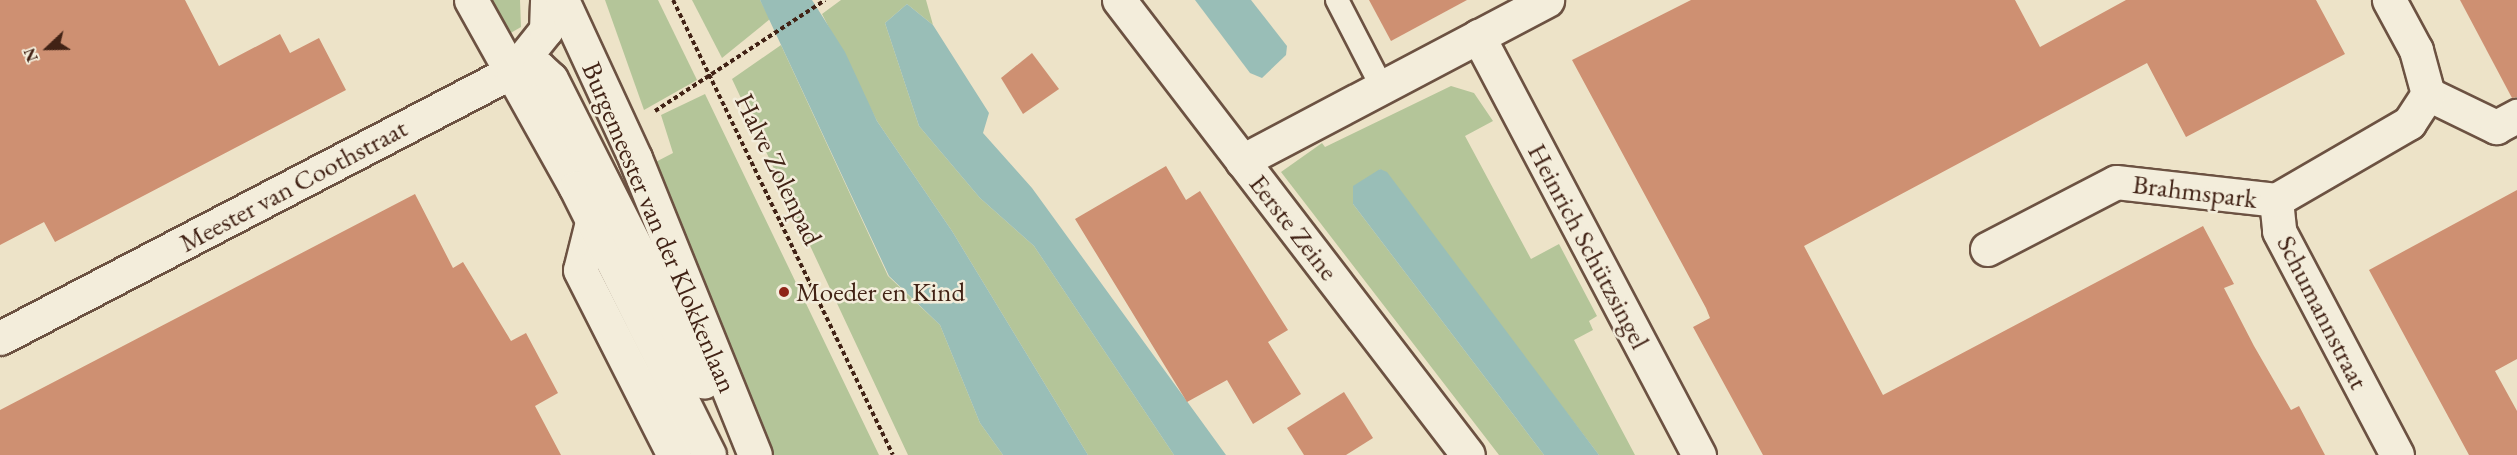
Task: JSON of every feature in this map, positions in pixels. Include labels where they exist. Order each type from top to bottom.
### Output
[{"type":"street","name":"Burgemeester van der Klokkenlaan","points":[[471,0],[513,71],[605,214],[717,408],[747,455]]},
{"type":"street","name":"Meester van Coothstraat","points":[[0,339],[513,71],[546,30],[547,0]]},
{"type":"street","name":"Burgemeester van der Klokkenlaan","points":[[562,0],[634,158],[755,455]]},
{"type":"street","name":"Eerste Zeine","points":[[1119,0],[1468,455]]},
{"type":"street","points":[[1242,160],[1547,0]]},
{"type":"street","points":[[2389,0],[2416,50],[2428,94],[2496,127],[2517,116]]},
{"type":"street","name":"Heinrich Schützsingel","points":[[1478,36],[1699,455]]},
{"type":"street","name":"Schumannstraat","points":[[2397,455],[2279,231],[2276,201],[2409,123],[2428,94]]},
{"type":"street","name":"Brahmspark","points":[[1987,249],[2116,182],[2276,201]]},
{"type":"street","name":"Burgemeester van der Klokkenlaan","points":[[605,214],[710,455]]},
{"type":"street","points":[[605,214],[580,270],[674,455]]},
{"type":"lane","points":[[1337,0],[1382,87]]},
{"type":"path","name":"Halve Zolenpad","points":[[673,0],[893,455]]},
{"type":"path","points":[[649,115],[712,78],[825,0]]},
{"type":"green space","points":[[485,0],[520,0],[521,27],[507,35]]},
{"type":"green space","points":[[605,0],[658,0],[697,80],[644,110]]},
{"type":"green space","points":[[692,0],[760,0],[770,19],[722,58]]},
{"type":"green space","points":[[841,0],[926,0],[933,25],[907,4],[885,23],[919,126],[980,198],[1034,246],[1174,455],[1088,455],[952,231],[877,121],[822,14]]},
{"type":"green space","points":[[781,45],[888,276],[940,325],[980,423],[1003,455],[908,455],[732,79]]},
{"type":"green space","points":[[1451,86],[1474,93],[1493,121],[1465,136],[1531,259],[1559,244],[1597,316],[1589,321],[1593,330],[1574,340],[1635,455],[1599,455],[1380,169],[1353,204],[1544,455],[1499,455],[1281,172],[1322,143],[1325,147]]},
{"type":"green space","points":[[705,94],[879,455],[763,455],[646,167],[673,153],[661,115]]},
{"type":"water","points":[[760,0],[812,0],[845,52],[877,121],[952,231],[1088,455],[1003,455],[980,423],[940,325],[889,276]]},
{"type":"water","points":[[1195,0],[1251,0],[1287,46],[1286,55],[1262,78],[1250,73]]},
{"type":"water","points":[[907,4],[933,25],[989,113],[983,133],[1032,188],[1226,455],[1174,455],[1034,246],[980,198],[919,126],[885,23]]},
{"type":"water","points":[[1380,169],[1387,172],[1599,455],[1544,455],[1353,204],[1353,186]]},
{"type":"building","points":[[0,0],[185,0],[219,66],[280,34],[290,53],[319,38],[346,90],[55,242],[44,222],[0,245]]},
{"type":"building","points":[[1369,0],[1467,0],[1391,41]]},
{"type":"building","points":[[1691,0],[2015,0],[2040,47],[2126,0],[2316,0],[2345,54],[2186,137],[2147,63],[1804,246],[1883,395],[2203,226],[2234,284],[2224,288],[2254,346],[2291,410],[2299,406],[2325,455],[1763,455],[1693,327],[1710,318],[1706,308],[1572,60]]},
{"type":"building","points":[[2460,0],[2517,0],[2517,97],[2512,98]]},
{"type":"building","points":[[1032,53],[1059,89],[1023,114],[1001,78]]},
{"type":"building","points":[[1166,166],[1186,200],[1200,191],[1288,330],[1268,342],[1301,394],[1253,424],[1227,380],[1187,402],[1075,219]]},
{"type":"building","points":[[2517,190],[2517,359],[2495,371],[2517,411],[2517,455],[2469,455],[2369,270]]},
{"type":"building","points":[[415,194],[453,268],[463,262],[511,341],[526,333],[558,393],[535,406],[561,455],[0,455],[0,410]]},
{"type":"building","points":[[1344,392],[1373,438],[1346,455],[1304,455],[1287,428]]},
{"type":"place","name":"Moeder en Kind","points":[[784,292]]}]
